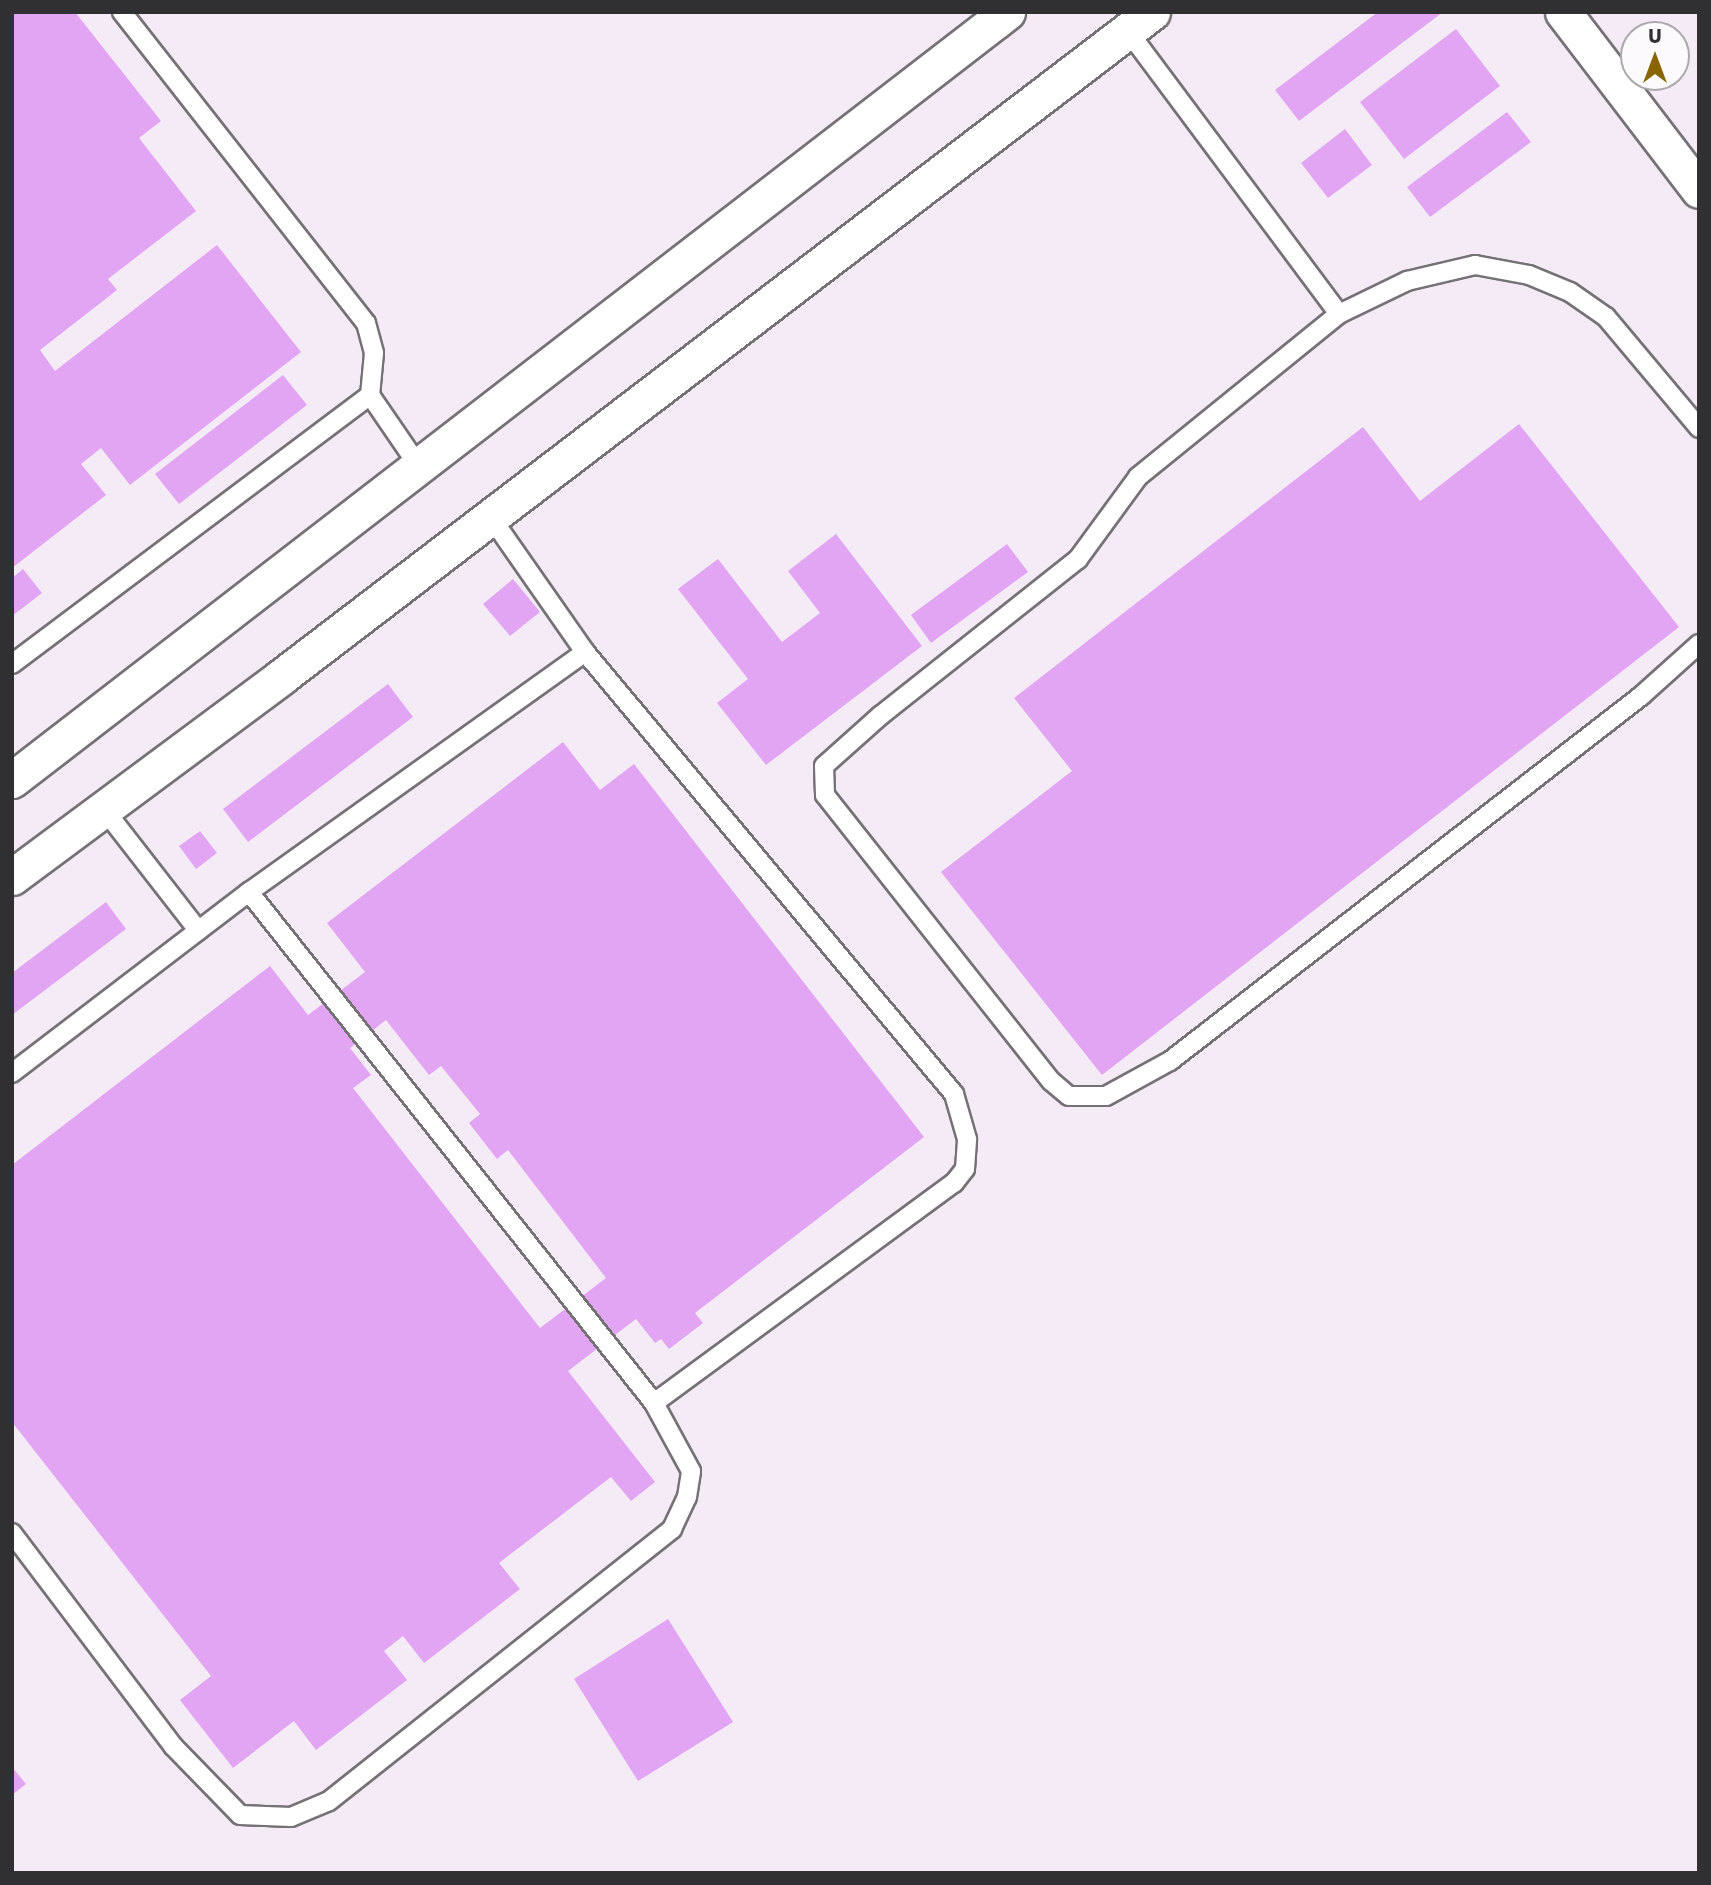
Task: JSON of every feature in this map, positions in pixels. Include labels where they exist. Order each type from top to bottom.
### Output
[{"type":"street","points":[[12,780],[227,618],[418,465],[1007,12]]},
{"type":"street","points":[[1563,12],[1699,190]]},
{"type":"street","points":[[12,877],[1140,22]]},
{"type":"lane","points":[[122,12],[366,323],[374,353],[370,396],[418,465]]},
{"type":"lane","points":[[1140,22],[1339,314]]},
{"type":"lane","points":[[1699,428],[1606,317],[1570,292],[1529,275],[1475,265],[1407,281],[1339,314],[1138,477],[1078,559],[881,715],[824,766],[825,795],[1051,1081],[1069,1096],[1106,1096],[1170,1061],[1641,696],[1699,644]]},
{"type":"lane","points":[[12,664],[370,396]]},
{"type":"lane","points":[[490,516],[586,652],[954,1094],[967,1139],[965,1169],[954,1183],[654,1403]]},
{"type":"lane","points":[[12,1073],[249,892],[586,652]]},
{"type":"lane","points":[[103,808],[198,930]]},
{"type":"lane","points":[[12,1533],[173,1746],[240,1815],[291,1816],[329,1801],[672,1529],[687,1497],[691,1471],[654,1403],[249,892]]},
{"type":"shaded area","points":[[12,12],[1699,12],[1699,1873],[12,1873]]},
{"type":"building","points":[[12,12],[75,12],[161,121],[139,138],[196,211],[108,279],[117,290],[40,350],[55,371],[217,245],[301,352],[130,485],[101,448],[81,464],[106,495],[12,568]]},
{"type":"building","points":[[1378,12],[1443,12],[1299,121],[1275,90]]},
{"type":"building","points":[[1456,29],[1500,86],[1404,159],[1360,102]]},
{"type":"building","points":[[1507,112],[1531,142],[1430,217],[1407,187]]},
{"type":"building","points":[[1345,129],[1372,165],[1328,198],[1301,163]]},
{"type":"building","points":[[283,375],[307,405],[179,504],[155,474]]},
{"type":"building","points":[[1519,424],[1679,627],[1102,1075],[941,872],[1072,771],[1014,698],[1363,427],[1420,501]]},
{"type":"building","points":[[836,534],[922,646],[766,765],[717,703],[748,679],[678,589],[718,559],[782,642],[820,613],[788,571]]},
{"type":"building","points":[[1007,544],[1028,572],[931,643],[911,615]]},
{"type":"building","points":[[23,569],[42,593],[12,616],[12,578]]},
{"type":"building","points":[[513,579],[540,612],[510,636],[483,604]]},
{"type":"building","points":[[388,684],[413,717],[248,842],[223,809]]},
{"type":"building","points":[[563,742],[600,790],[634,764],[924,1137],[695,1313],[703,1323],[669,1349],[661,1339],[655,1343],[636,1319],[568,1371],[655,1482],[631,1501],[611,1477],[499,1563],[520,1589],[424,1663],[403,1636],[384,1651],[407,1680],[316,1750],[294,1721],[233,1768],[180,1700],[211,1676],[12,1422],[12,1165],[270,966],[308,1015],[365,972],[327,923]],"holes":[[[386,1020],[429,1075],[441,1066],[480,1114],[469,1123],[497,1159],[508,1150],[606,1278],[540,1328],[353,1088],[371,1075],[350,1048]]]},
{"type":"building","points":[[200,831],[217,853],[196,869],[179,846]]},
{"type":"building","points":[[106,902],[126,929],[12,1015],[12,973]]},
{"type":"building","points":[[668,1619],[733,1722],[638,1781],[574,1679]]},
{"type":"building","points":[[12,1767],[26,1784],[12,1795]]}]
